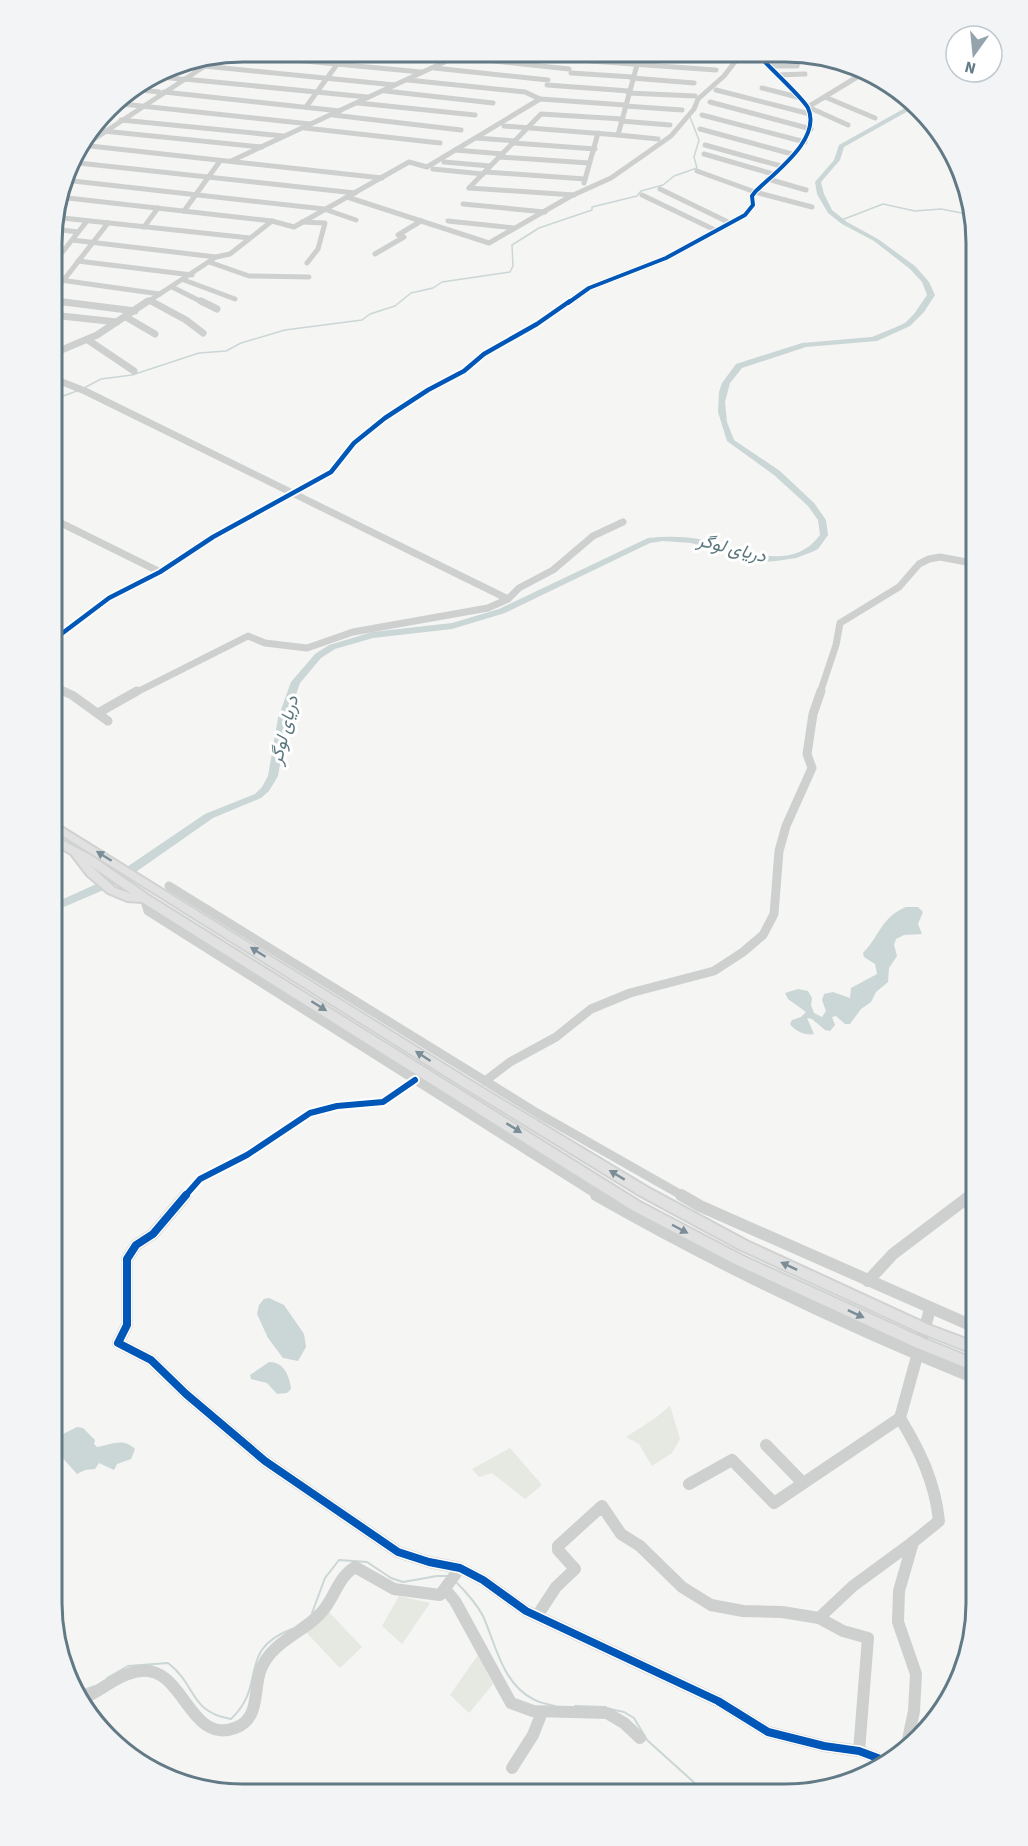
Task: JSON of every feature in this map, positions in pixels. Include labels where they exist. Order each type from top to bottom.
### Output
[{"type":"main road","points":[[62,831],[121,875],[144,898],[468,1092],[743,1245],[925,1329],[966,1345]]},
{"type":"main road","points":[[62,844],[121,875],[136,877],[468,1092],[636,1206],[918,1349],[966,1363]]},
{"type":"main road","points":[[75,850],[83,866],[115,892],[125,897],[144,898]]},
{"type":"street","points":[[608,61],[716,70]]},
{"type":"street","points":[[684,68],[685,61]]},
{"type":"street","points":[[347,197],[487,243],[584,189],[632,166],[671,136],[694,109],[698,99],[724,76],[736,61]]},
{"type":"street","points":[[763,61],[808,107],[848,125]]},
{"type":"street","points":[[314,62],[423,72]]},
{"type":"street","points":[[230,162],[446,62]]},
{"type":"street","points":[[486,62],[694,83]]},
{"type":"street","points":[[768,66],[798,64],[797,62]]},
{"type":"street","points":[[306,107],[337,64]]},
{"type":"street","points":[[618,135],[637,65]]},
{"type":"street","points":[[203,66],[398,85]]},
{"type":"street","points":[[98,134],[201,67]]},
{"type":"street","points":[[432,68],[628,92],[695,96]]},
{"type":"street","points":[[777,75],[805,74]]},
{"type":"street","points":[[808,107],[858,77]]},
{"type":"street","points":[[168,78],[369,97]]},
{"type":"street","points":[[408,80],[525,92],[540,99],[682,110]]},
{"type":"street","points":[[762,88],[799,98]]},
{"type":"street","points":[[145,90],[340,111]]},
{"type":"street","points":[[384,90],[493,103]]},
{"type":"street","points":[[716,90],[810,114]]},
{"type":"street","points":[[825,97],[875,118]]},
{"type":"street","points":[[67,198],[272,221],[294,227],[409,162],[427,167],[540,99]]},
{"type":"street","points":[[710,102],[811,129]]},
{"type":"street","points":[[356,103],[475,115]]},
{"type":"street","points":[[125,104],[312,124]]},
{"type":"street","points":[[62,633],[96,606],[160,572],[213,537],[331,472],[340,463],[348,449],[385,418],[428,390],[464,371],[484,354],[537,324],[589,288],[666,258],[745,215],[753,205],[754,192],[805,142],[811,129],[808,107]]},
{"type":"street","points":[[574,195],[469,188],[541,114],[670,125]]},
{"type":"street","points":[[331,115],[461,130]]},
{"type":"street","points":[[702,115],[805,142]]},
{"type":"street","points":[[120,120],[285,137]]},
{"type":"street","points":[[504,126],[657,139]]},
{"type":"street","points":[[305,128],[440,143]]},
{"type":"street","points":[[700,129],[792,154]]},
{"type":"street","points":[[103,131],[263,147]]},
{"type":"street","points":[[584,189],[585,179],[596,149],[597,134]]},
{"type":"street","points":[[476,138],[596,149]]},
{"type":"street","points":[[90,145],[382,178]]},
{"type":"street","points":[[705,145],[781,166]]},
{"type":"street","points":[[455,150],[590,163]]},
{"type":"street","points":[[704,154],[806,190]]},
{"type":"street","points":[[184,211],[220,161]]},
{"type":"street","points":[[444,162],[490,166]]},
{"type":"street","points":[[80,163],[355,193]]},
{"type":"street","points":[[433,169],[585,179]]},
{"type":"street","points":[[697,171],[754,192],[812,207]]},
{"type":"street","points":[[72,181],[324,209],[356,220]]},
{"type":"street","points":[[660,189],[730,224]]},
{"type":"street","points":[[642,195],[717,231]]},
{"type":"street","points":[[463,204],[545,212]]},
{"type":"street","points":[[144,227],[158,208]]},
{"type":"street","points":[[63,218],[250,238]]},
{"type":"street","points":[[62,252],[87,221]]},
{"type":"street","points":[[72,240],[216,257],[230,254],[272,221]]},
{"type":"street","points":[[375,254],[403,238],[398,235],[421,221]]},
{"type":"street","points":[[448,221],[515,228]]},
{"type":"street","points":[[302,222],[325,224],[318,249],[307,262]]},
{"type":"street","points":[[108,223],[63,281],[160,294]]},
{"type":"street","points":[[63,230],[78,232]]},
{"type":"street","points":[[62,350],[88,340],[192,275],[216,257]]},
{"type":"street","points":[[78,261],[192,275]]},
{"type":"street","points":[[209,262],[249,276],[309,277]]},
{"type":"street","points":[[184,280],[216,294],[235,299]]},
{"type":"street","points":[[172,287],[217,309]]},
{"type":"street","points":[[150,301],[186,320],[202,333]]},
{"type":"street","points":[[62,302],[135,310]]},
{"type":"street","points":[[62,316],[117,322]]},
{"type":"street","points":[[126,317],[155,334]]},
{"type":"street","points":[[88,340],[134,371]]},
{"type":"street","points":[[62,382],[508,599]]},
{"type":"street","points":[[98,713],[169,674],[248,636],[273,645],[307,648],[353,632],[488,608],[508,599],[519,588],[553,570],[593,536],[623,522]]},
{"type":"street","points":[[63,524],[160,572]]},
{"type":"street","points":[[485,1081],[510,1062],[556,1037],[591,1010],[630,993],[714,970],[743,952],[764,935],[774,914],[779,851],[786,826],[812,768],[807,754],[813,714],[840,623],[899,587],[919,564],[929,559],[940,557],[967,562]]},
{"type":"street","points":[[62,691],[72,695],[108,721]]},
{"type":"street","points":[[169,886],[485,1081],[605,1153],[700,1206],[966,1324]]},
{"type":"street","points":[[144,898],[148,911],[591,1192],[666,1236],[784,1294],[918,1349],[966,1373]]},
{"type":"street","points":[[415,1080],[383,1102],[337,1106],[310,1113],[247,1155],[200,1179],[153,1234],[136,1245],[127,1259],[127,1325],[117,1343],[151,1360],[186,1394],[265,1461],[398,1552],[483,1580],[499,1593],[537,1616],[718,1701],[768,1732],[824,1746],[859,1751],[879,1758]]},
{"type":"street","points":[[868,1281],[906,1241],[966,1200]]},
{"type":"street","points":[[689,1484],[732,1460],[774,1503],[900,1418],[930,1309]]},
{"type":"street","points":[[819,1617],[853,1586],[939,1521],[937,1495],[931,1472],[900,1418]]},
{"type":"street","points":[[766,1445],[802,1482]]},
{"type":"street","points":[[537,1616],[556,1587],[575,1569],[558,1550],[558,1546],[602,1506],[621,1534],[640,1546],[682,1587],[711,1605],[743,1611],[782,1612],[819,1617],[843,1631],[868,1638],[859,1751]]},
{"type":"street","points":[[909,1735],[914,1711],[916,1674],[898,1622],[899,1591],[913,1542]]},
{"type":"street","points":[[87,1696],[127,1675],[138,1671],[151,1671],[161,1675],[169,1683],[199,1720],[213,1728],[225,1731],[234,1730],[243,1725],[253,1714],[260,1669],[270,1653],[277,1645],[309,1625],[322,1612],[339,1578],[350,1569],[362,1568],[386,1586],[399,1591],[440,1595],[459,1572]]},
{"type":"street","points":[[445,1589],[456,1601],[511,1703],[542,1712],[607,1713],[624,1723],[640,1738]]},
{"type":"street","points":[[512,1768],[533,1735],[542,1712]]},
{"type":"shaded area","points":[[906,907],[918,907],[923,912],[918,924],[922,934],[904,935],[896,939],[894,945],[897,956],[889,968],[888,982],[876,992],[871,1002],[861,1009],[850,1024],[845,1024],[836,1016],[832,1017],[835,1025],[830,1031],[807,1018],[814,1034],[804,1034],[792,1027],[790,1024],[792,1020],[801,1017],[806,1012],[788,999],[785,993],[798,989],[808,991],[812,998],[811,1005],[814,1013],[822,1017],[826,1011],[822,1000],[824,994],[833,992],[850,998],[851,988],[877,974],[875,964],[864,957],[863,953],[886,921]]},
{"type":"shaded area","points":[[269,1298],[284,1305],[304,1334],[306,1347],[298,1361],[283,1358],[268,1338],[257,1314],[259,1305],[264,1299]]},
{"type":"shaded area","points":[[269,1362],[278,1364],[285,1370],[291,1389],[287,1393],[277,1394],[267,1383],[251,1379],[250,1375]]},
{"type":"shaded area","points":[[670,1406],[680,1439],[672,1453],[652,1466],[639,1444],[626,1437]]},
{"type":"shaded area","points":[[77,1427],[83,1428],[95,1440],[94,1444],[97,1447],[126,1443],[135,1449],[131,1459],[117,1464],[114,1470],[99,1463],[95,1469],[77,1474],[62,1457],[62,1434]]},
{"type":"shaded area","points":[[510,1448],[542,1485],[525,1499],[492,1473],[479,1477],[472,1469]]},
{"type":"shaded area","points":[[399,1596],[430,1603],[402,1644],[382,1626]]},
{"type":"shaded area","points":[[326,1609],[362,1647],[340,1668],[304,1630]]},
{"type":"shaded area","points":[[478,1655],[493,1684],[469,1713],[450,1695]]},
{"type":"waterway","name":"دریای لوگر","points":[[62,904],[116,880],[209,816],[258,796],[266,789],[273,776],[283,718],[296,682],[318,656],[332,647],[372,635],[452,626],[502,611],[648,541],[691,540],[762,559],[796,556],[815,547],[824,535],[822,520],[796,488],[731,441],[721,412],[722,392],[731,374],[739,366],[805,345],[874,339],[907,324],[925,306],[931,295],[922,276],[876,240],[830,212],[824,204],[818,182],[837,160],[841,146],[908,109]]},
{"type":"waterway","points":[[84,388],[101,379],[132,375],[199,353],[226,351],[241,343],[285,330],[362,320],[370,314],[395,306],[411,293],[433,288],[442,282],[510,272],[513,266],[512,245],[539,228],[592,210],[592,207],[637,196],[641,191],[663,185],[674,176],[697,168],[694,157],[699,140],[690,117]]},
{"type":"waterway","points":[[839,221],[883,204],[915,211],[941,209],[964,213]]},
{"type":"waterway","points":[[62,396],[77,391]]},
{"type":"waterway","points":[[312,1613],[325,1578],[339,1560],[367,1562],[391,1578],[403,1582],[448,1576]]},
{"type":"waterway","points":[[457,1583],[483,1616],[501,1662],[514,1683],[522,1692],[535,1700],[555,1706]]},
{"type":"waterway","points":[[107,1678],[128,1666],[168,1663],[177,1671],[200,1704],[217,1715],[231,1719],[242,1706],[248,1693],[258,1657],[264,1647],[275,1637],[292,1629]]},
{"type":"waterway","points":[[84,1690],[95,1686]]},
{"type":"waterway","points":[[575,1706],[606,1707]]},
{"type":"waterway","points":[[610,1709],[624,1712],[634,1718],[647,1740],[696,1784]]},
{"type":"cycle path","points":[[62,633],[109,598],[160,572],[213,537],[331,472],[354,443],[385,418],[428,390],[464,371],[484,354],[537,324],[589,288],[666,258],[745,215],[753,205],[752,196],[755,192],[805,142],[811,129],[808,107],[764,61]]},
{"type":"cycle path","points":[[415,1080],[383,1102],[337,1106],[310,1113],[247,1155],[200,1179],[153,1234],[136,1245],[127,1259],[127,1325],[118,1343],[151,1360],[186,1394],[265,1461],[398,1552],[429,1562],[460,1568],[483,1580],[526,1611],[718,1701],[768,1732],[824,1746],[859,1751],[879,1758]]}]
